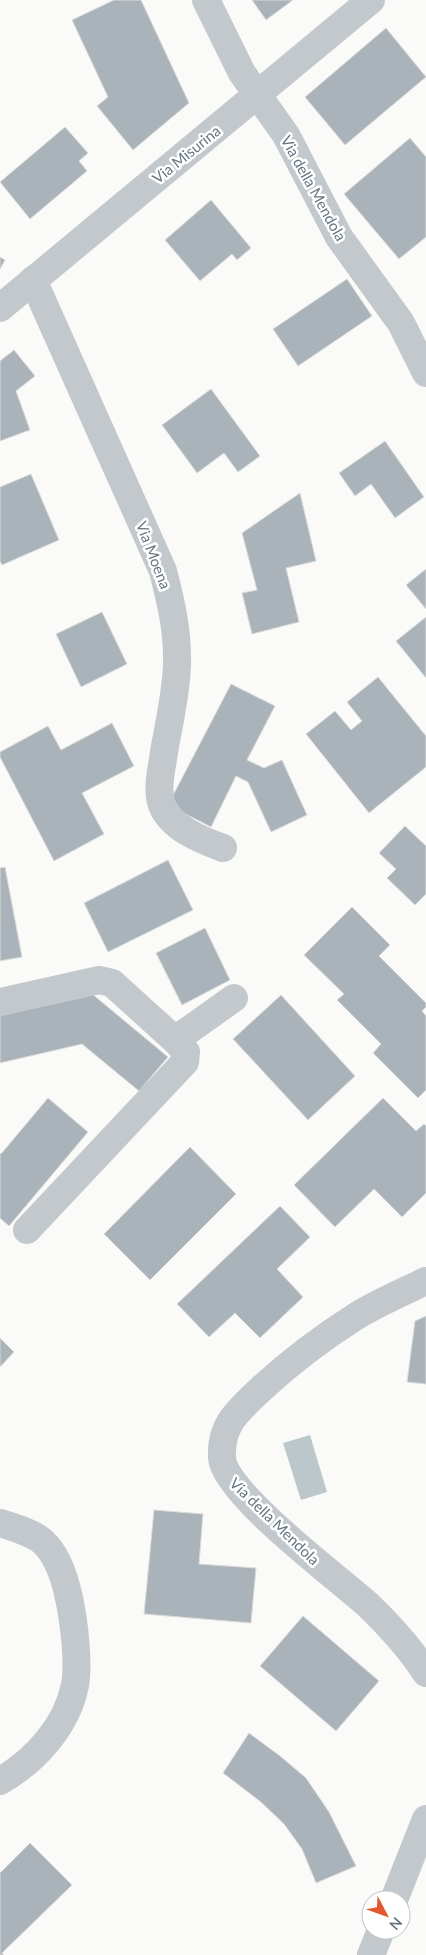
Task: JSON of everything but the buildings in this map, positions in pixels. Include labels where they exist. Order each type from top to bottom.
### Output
[{"type":"street","name":"Via della Mendola","points":[[206,0],[242,73],[286,135],[339,237],[401,323],[426,374]]},
{"type":"street","name":"Via Misurina","points":[[0,308],[372,0]]},
{"type":"street","name":"Via Moena","points":[[33,280],[163,571],[170,596],[175,623],[177,665],[160,780],[162,803],[170,818],[180,826],[207,842],[223,848]]},
{"type":"street","points":[[0,1002],[106,980],[112,983],[176,1040],[186,1052],[185,1062],[27,1230]]},
{"type":"street","points":[[176,1040],[234,998]]},
{"type":"street","name":"Via della Mendola","points":[[426,1282],[358,1316],[316,1344],[269,1382],[241,1408],[228,1424],[223,1443],[222,1459],[227,1475],[238,1488],[299,1548],[396,1633],[426,1673]]},
{"type":"street","points":[[0,1523],[42,1541],[60,1568],[72,1612],[77,1672],[71,1700],[57,1728],[26,1764],[0,1781]]},
{"type":"street","points":[[398,1890],[426,1819]]},
{"type":"street","points":[[371,1955],[378,1940]]},
{"type":"shaded area","points":[[310,1435],[327,1492],[301,1500],[283,1443]]}]
